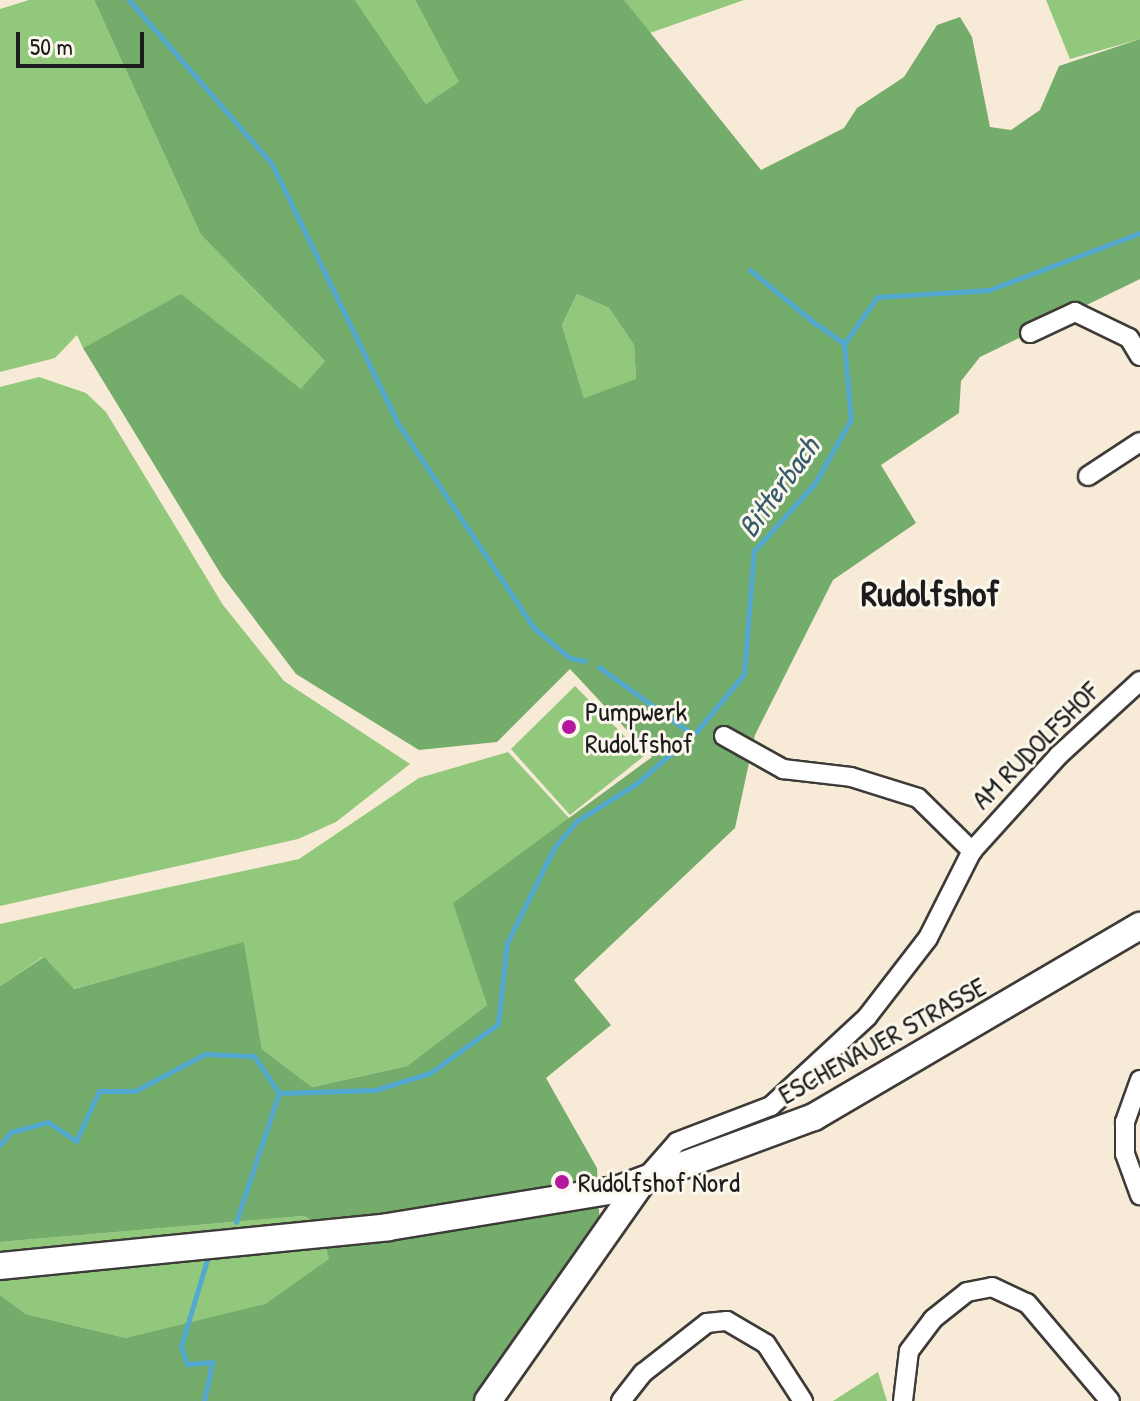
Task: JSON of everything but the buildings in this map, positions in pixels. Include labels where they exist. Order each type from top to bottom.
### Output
[{"type":"main road","name":"ESCHENAUER STRASSE","points":[[0,1266],[388,1227],[550,1204],[642,1182],[814,1117],[1140,926]]},
{"type":"main road","points":[[488,1401],[642,1182]]},
{"type":"street","points":[[1030,333],[1075,312],[1129,338],[1140,356]]},
{"type":"street","points":[[1088,476],[1140,442]]},
{"type":"street","name":"AM RUDOLFSHOF","points":[[642,1182],[677,1142],[771,1106],[867,1017],[928,938],[972,851],[1045,769],[1140,681]]},
{"type":"street","name":"AM RUDOLFSHOF","points":[[724,736],[783,769],[851,777],[918,798],[972,851]]},
{"type":"street","points":[[1140,1080],[1125,1122],[1125,1154],[1140,1195]]},
{"type":"street","points":[[903,1401],[909,1351],[933,1319],[967,1292],[992,1287],[1027,1303],[1110,1401]]},
{"type":"street","points":[[621,1401],[643,1373],[707,1323],[727,1321],[766,1344],[803,1401]]},
{"type":"green space","points":[[29,0],[94,0],[201,235],[325,361],[302,390],[181,295],[83,348],[77,335],[55,358],[0,372],[0,9]]},
{"type":"green space","points":[[94,0],[355,0],[426,104],[459,82],[415,0],[624,0],[761,170],[844,128],[857,108],[904,77],[937,25],[960,17],[972,37],[990,127],[1011,130],[1040,110],[1059,66],[1140,39],[1140,279],[980,357],[961,381],[959,413],[881,465],[916,523],[833,580],[755,735],[735,828],[574,980],[611,1025],[546,1078],[597,1168],[600,1230],[475,1401],[0,1401],[0,1295],[26,1314],[126,1338],[265,1304],[329,1259],[321,1226],[304,1216],[0,1242],[0,986],[44,957],[74,989],[244,942],[262,1049],[312,1087],[407,1066],[487,1005],[453,903],[652,757],[570,669],[497,742],[419,750],[296,674],[222,576],[83,348],[181,294],[301,389],[325,361],[201,235]],"holes":[[[577,294],[609,308],[634,345],[636,379],[584,398],[562,325]]]},
{"type":"green space","points":[[355,0],[415,0],[460,83],[426,104]]},
{"type":"green space","points":[[624,0],[744,0],[647,34]]},
{"type":"green space","points":[[1046,0],[1140,0],[1140,39],[1070,59]]},
{"type":"green space","points":[[577,294],[609,308],[634,345],[636,380],[584,398],[562,325]]},
{"type":"green space","points":[[39,377],[86,393],[106,412],[223,605],[284,681],[410,764],[336,822],[298,839],[0,906],[0,387]]},
{"type":"green space","points":[[575,686],[644,756],[570,815],[511,749]]},
{"type":"green space","points":[[508,752],[570,819],[454,903],[487,1005],[407,1066],[312,1087],[262,1049],[244,943],[73,989],[43,957],[0,986],[0,924],[299,859],[419,778]]},
{"type":"green space","points":[[304,1216],[321,1226],[330,1259],[265,1304],[196,1326],[126,1338],[26,1314],[0,1295],[0,1242]]},
{"type":"green space","points":[[878,1372],[887,1401],[833,1401]]},
{"type":"waterway","points":[[129,0],[272,164],[397,422],[533,627],[570,658],[585,661]]},
{"type":"waterway","name":"Bitterbach","points":[[279,1093],[375,1090],[430,1073],[498,1024],[507,943],[554,848],[577,821],[637,783],[697,731],[744,674],[754,551],[815,483],[851,419],[844,344],[877,297],[989,290],[1140,233]]},
{"type":"waterway","points":[[750,270],[817,325]]},
{"type":"waterway","points":[[821,327],[844,344]]},
{"type":"waterway","points":[[599,667],[692,734]]},
{"type":"waterway","name":"Bitterbach","points":[[0,1145],[11,1132],[48,1122],[76,1141],[99,1091],[135,1091],[205,1054],[254,1056],[279,1093]]},
{"type":"waterway","points":[[236,1222],[279,1093]]},
{"type":"waterway","points":[[204,1401],[212,1362],[187,1364],[181,1346],[207,1260]]},
{"type":"place","name":"Pumpwerk Rudolfshof","points":[[569,727]]},
{"type":"place","name":"Rudolfshof Nord","points":[[562,1182]]},
{"type":"district","name":"Rudolfshof","points":[[930,593]]}]
